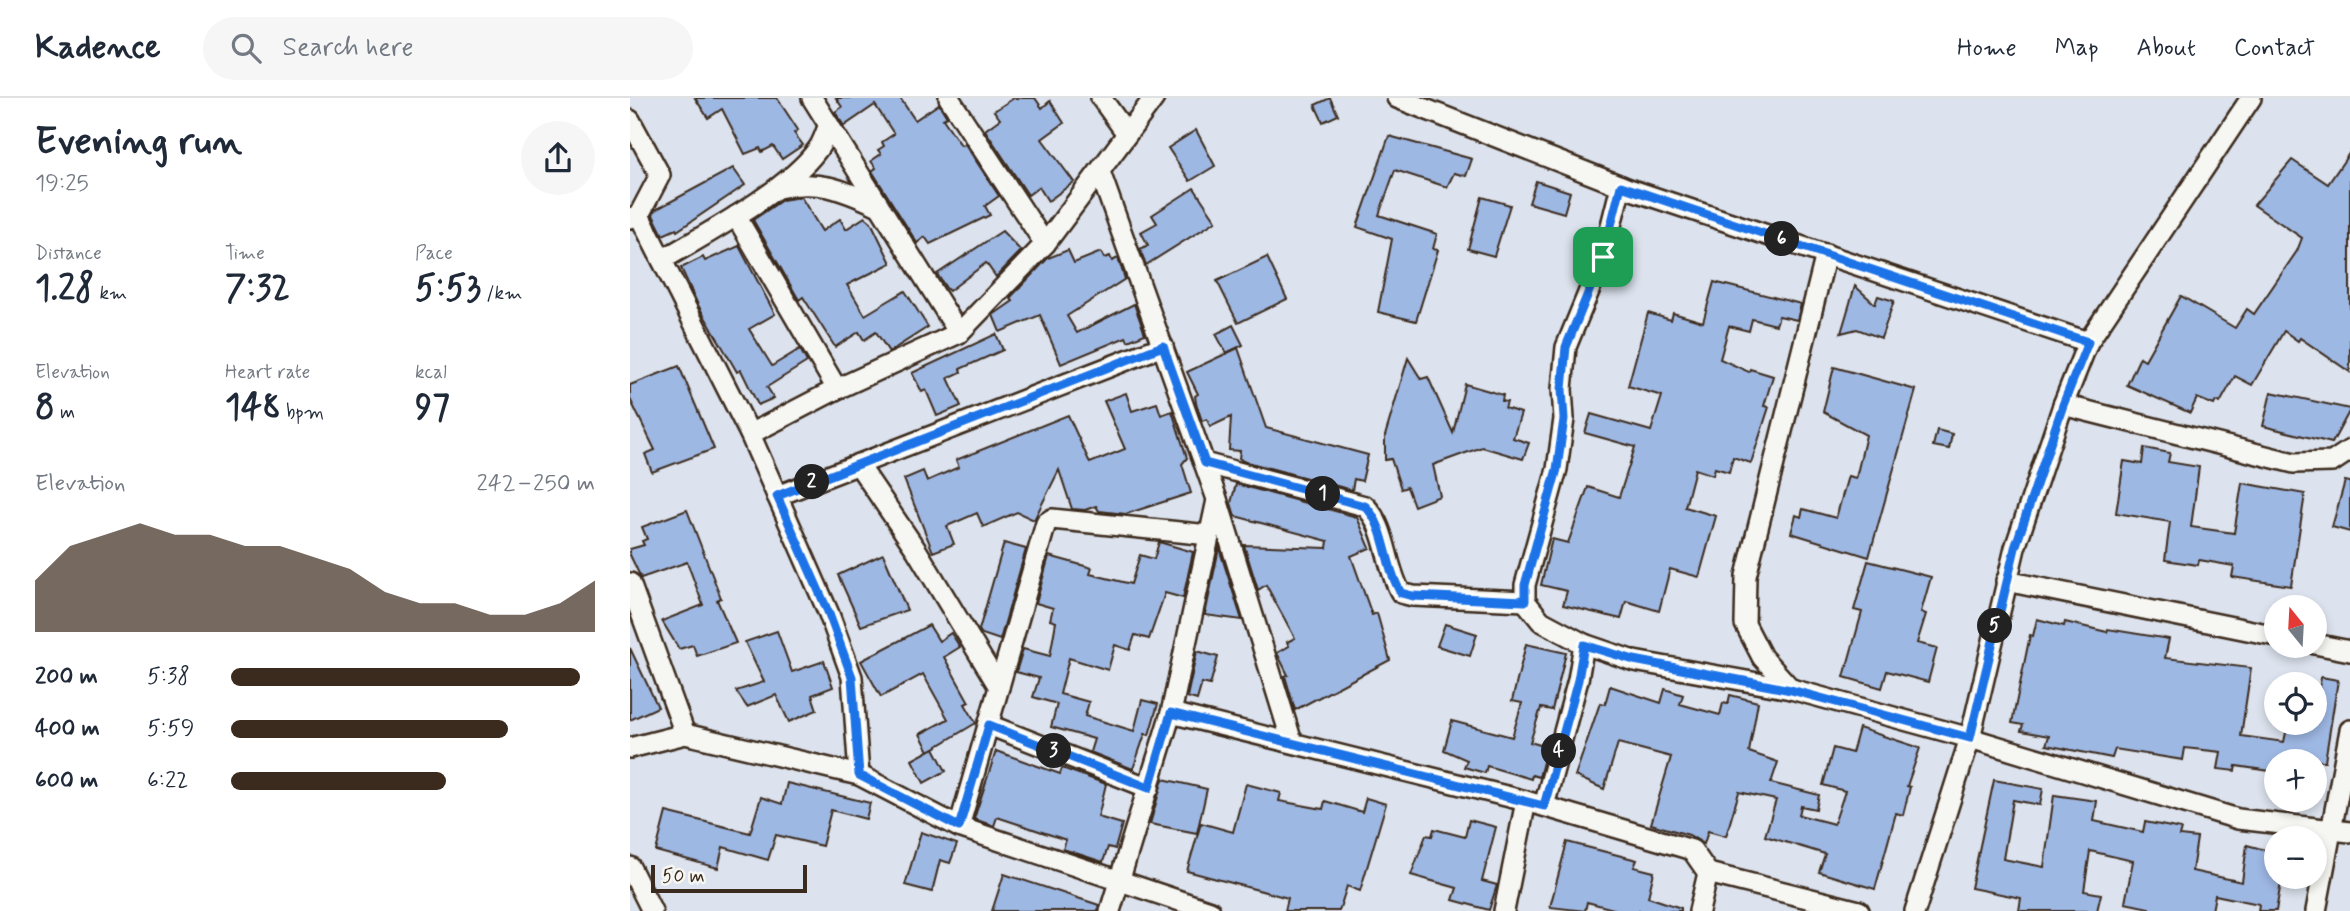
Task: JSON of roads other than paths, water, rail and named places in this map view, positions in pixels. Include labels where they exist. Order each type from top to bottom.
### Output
[{"type":"street","points":[[812,98],[960,333]]},
{"type":"street","points":[[948,98],[1045,244]]},
{"type":"street","points":[[1101,98],[1128,134]]},
{"type":"street","points":[[750,434],[838,389],[960,333],[1045,244],[1154,98]]},
{"type":"street","points":[[1397,98],[1621,186],[2088,342]]},
{"type":"street","points":[[1915,911],[1970,738],[2006,581],[2063,405],[2088,342],[2251,98]]},
{"type":"street","points":[[630,120],[660,175],[634,216],[662,260],[750,434],[829,614],[852,677],[859,775]]},
{"type":"street","points":[[662,260],[736,216],[773,189],[818,149],[829,125]]},
{"type":"street","points":[[1100,172],[1205,463],[1292,742]]},
{"type":"street","points":[[773,189],[804,182],[842,189],[880,206]]},
{"type":"street","points":[[1621,186],[1603,257],[1566,347],[1562,389],[1564,419],[1559,457],[1525,585],[1525,601],[1541,621],[1584,645],[1634,660],[1791,690],[1970,738],[2238,818],[2340,831]]},
{"type":"street","points":[[736,216],[838,389]]},
{"type":"street","points":[[1791,690],[1762,657],[1745,624],[1746,576],[1826,254]]},
{"type":"street","points":[[777,496],[1163,346]]},
{"type":"street","points":[[2063,405],[2294,463],[2332,462],[2350,450]]},
{"type":"street","points":[[1205,463],[1365,506],[1376,516],[1394,582],[1401,593],[1413,596],[1525,601]]},
{"type":"street","points":[[858,464],[917,551],[999,687]]},
{"type":"street","points":[[1110,911],[1171,713],[1217,499]]},
{"type":"street","points":[[959,827],[1045,523],[1052,519],[1209,535]]},
{"type":"street","points":[[2006,581],[2264,633]]},
{"type":"street","points":[[630,583],[685,734]]},
{"type":"street","points":[[1504,911],[1535,804],[1578,680],[1584,645]]},
{"type":"street","points":[[2328,647],[2350,651]]},
{"type":"street","points":[[1171,713],[1535,804],[1692,850],[1708,873],[1859,911]]},
{"type":"street","points":[[989,725],[1149,788]]},
{"type":"street","points":[[2316,911],[2340,831],[2350,730]]},
{"type":"street","points":[[630,748],[685,734],[859,775],[959,827],[1210,911]]},
{"type":"street","points":[[630,867],[652,911]]},
{"type":"street","points":[[1699,911],[1708,873]]}]
